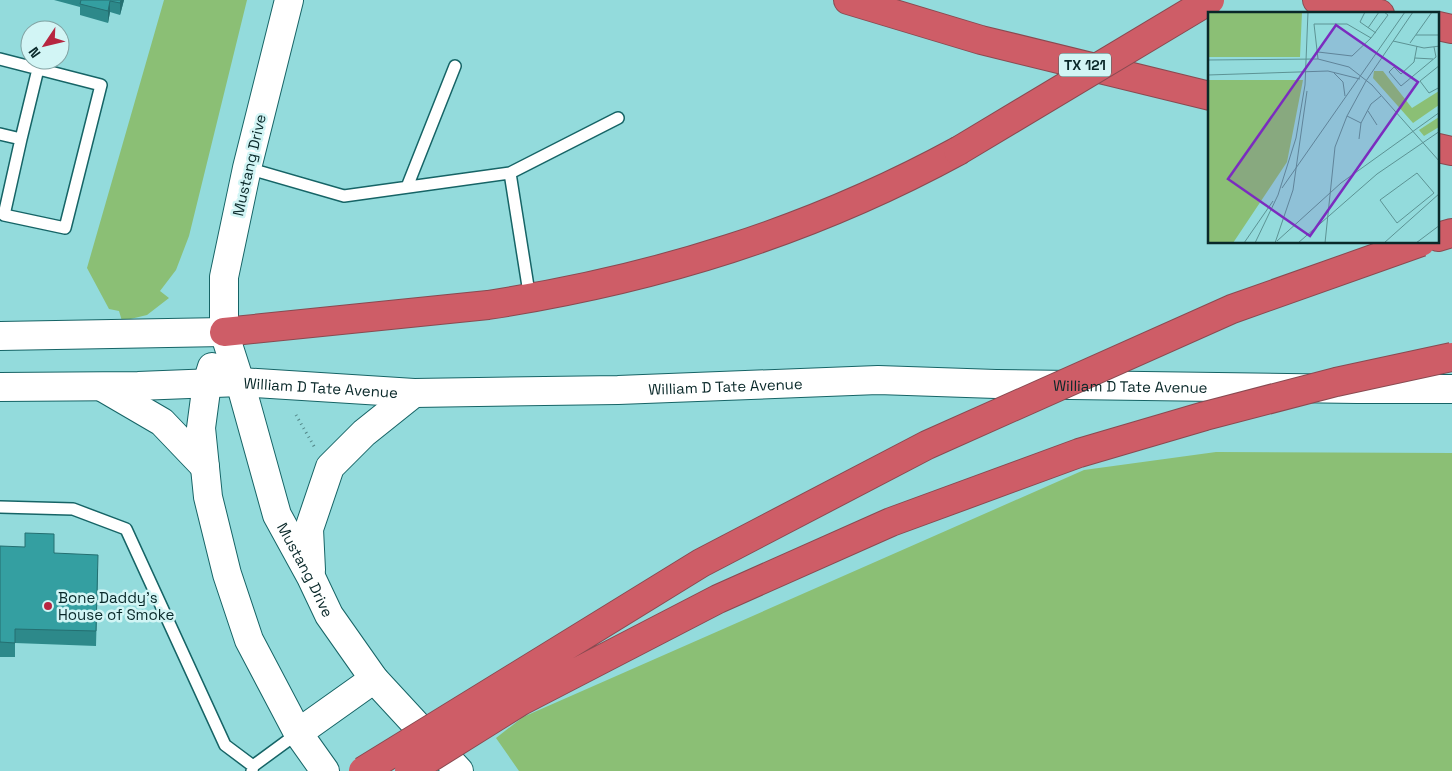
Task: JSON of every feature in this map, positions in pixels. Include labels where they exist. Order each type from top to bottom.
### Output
[{"type":"highway","name":"TX 121","points":[[848,0],[981,40],[1208,96]]},
{"type":"highway","points":[[224,332],[430,312],[530,299],[678,265],[732,249],[837,210],[916,174],[1210,0]]},
{"type":"highway","points":[[1317,0],[1371,12]]},
{"type":"highway","points":[[364,771],[701,563],[927,446],[1232,309],[1415,244]]},
{"type":"highway","points":[[409,771],[521,701],[718,599],[891,522],[1079,453],[1336,382],[1452,357]]},
{"type":"main road","name":"Mustang Drive","points":[[289,0],[248,168],[224,277],[224,332],[277,515],[311,577],[329,615],[374,678],[459,771]]},
{"type":"main road","name":"Mustang Drive","points":[[224,332],[207,384],[202,428],[208,496],[227,574],[249,640],[298,733],[325,771]]},
{"type":"main road","points":[[0,336],[224,332]]},
{"type":"main road","name":"William D Tate Avenue","points":[[0,387],[240,382],[414,393],[618,390],[878,380],[1015,384],[1452,389]]},
{"type":"main road","points":[[100,386],[162,422],[205,467]]},
{"type":"main road","points":[[311,577],[308,530],[330,468],[364,433],[414,393]]},
{"type":"main road","points":[[298,733],[374,678]]},
{"type":"lane","points":[[0,59],[20,64]]},
{"type":"lane","points":[[407,187],[455,66]]},
{"type":"lane","points":[[38,70],[4,215],[64,228],[101,85],[42,70]]},
{"type":"lane","points":[[248,168],[344,196],[510,173],[618,118]]},
{"type":"lane","points":[[0,134],[21,139]]},
{"type":"lane","points":[[510,173],[530,299]]},
{"type":"lane","points":[[0,508],[73,509],[126,529],[225,745],[253,769],[298,733]]},
{"type":"path","points":[[296,415],[316,449]]},
{"type":"green space","points":[[164,0],[247,0],[189,236],[176,270],[160,291],[169,298],[147,315],[122,321],[119,311],[109,309],[87,268]]},
{"type":"green space","points":[[1216,452],[1452,453],[1452,771],[519,771],[496,738],[523,717],[1084,470]]},
{"type":"building","points":[[81,0],[121,0],[120,3],[110,1],[108,11],[80,4]]},
{"type":"building","name":"Bone Daddy's House of Smoke","points":[[25,533],[54,534],[54,553],[98,555],[96,631],[15,629],[15,643],[0,642],[0,546],[25,547]]},
{"type":"place","name":"Bone Daddy's House of Smoke","points":[[48,606]]}]
